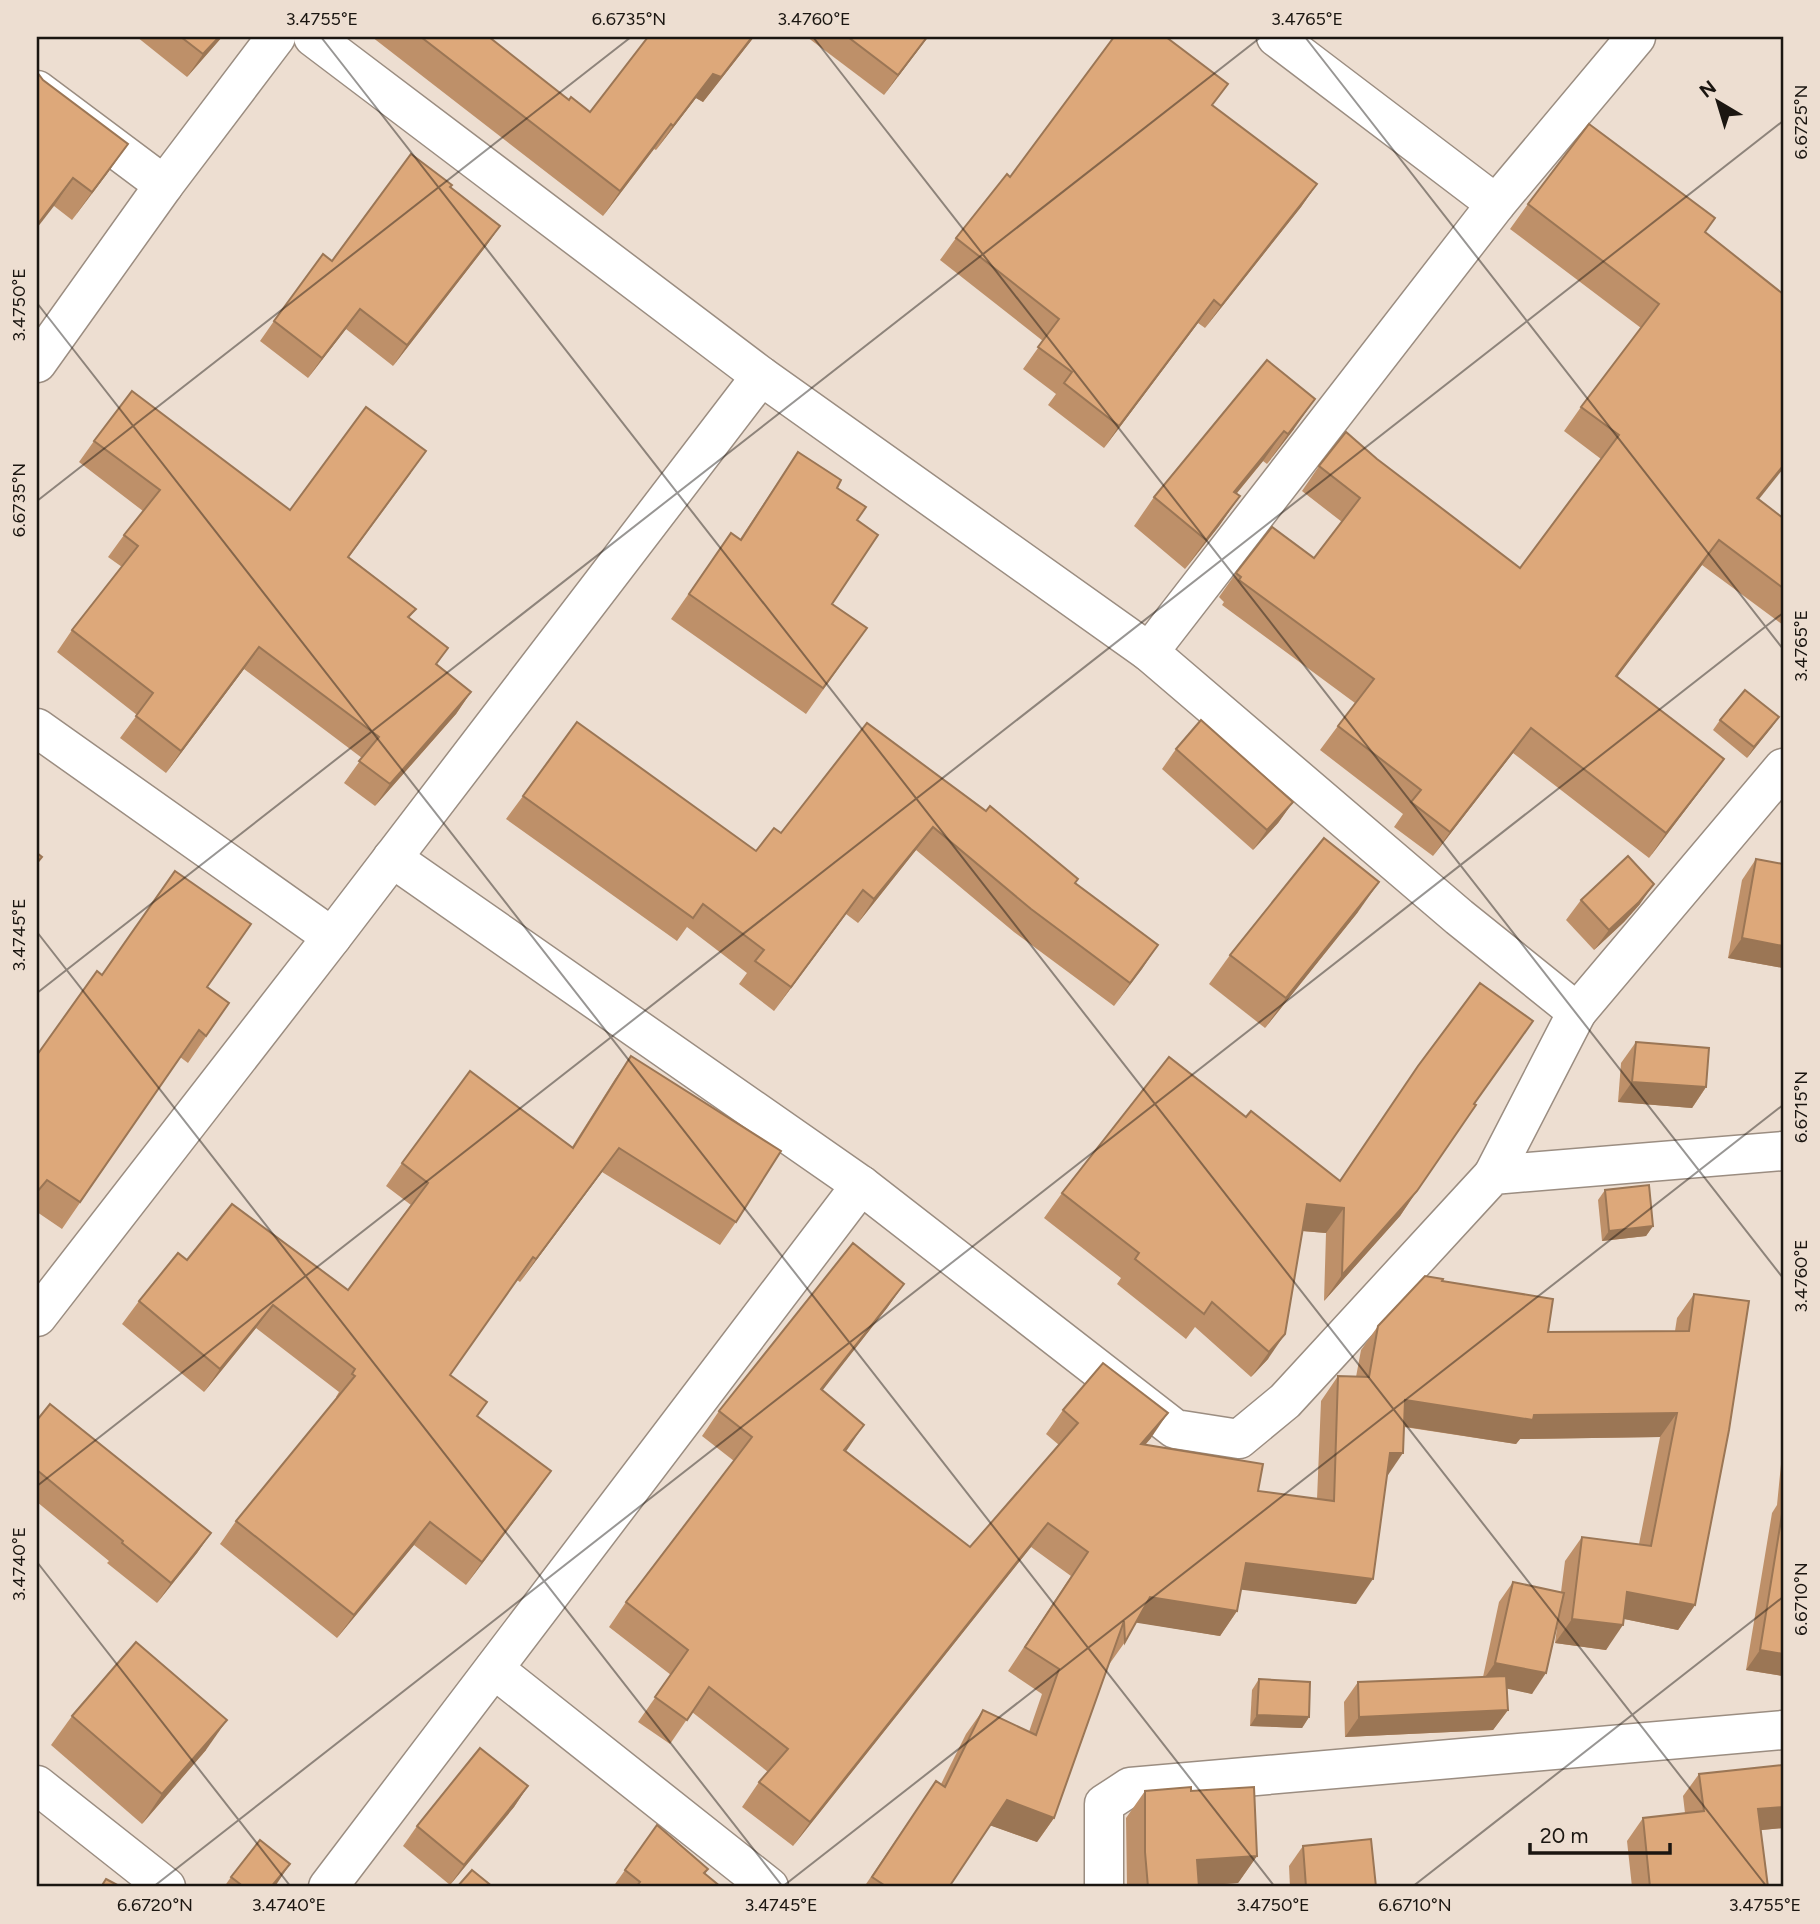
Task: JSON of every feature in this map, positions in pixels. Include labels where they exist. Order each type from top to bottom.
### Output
[{"type":"street","points":[[37,363],[164,185],[276,37]]},
{"type":"street","points":[[313,37],[761,376],[1149,652],[1459,917],[1577,1012]]},
{"type":"street","points":[[1276,37],[1496,204]]},
{"type":"street","points":[[1149,652],[1496,204],[1636,37]]},
{"type":"street","points":[[37,90],[164,185]]},
{"type":"street","points":[[37,1317],[761,376]]},
{"type":"street","points":[[37,728],[332,937]]},
{"type":"street","points":[[392,858],[861,1185],[1175,1429],[1239,1439],[1285,1401],[1493,1175],[1577,1012],[1783,768]]},
{"type":"street","points":[[1493,1175],[1783,1151]]},
{"type":"street","points":[[328,1887],[861,1185]]},
{"type":"street","points":[[494,1669],[769,1887]]},
{"type":"street","points":[[1104,1887],[1104,1804],[1130,1787],[1783,1730]]},
{"type":"street","points":[[37,1785],[166,1887]]},
{"type":"building","points":[[181,37],[219,37],[203,54]]},
{"type":"building","points":[[421,37],[489,37],[569,100],[571,97],[590,112],[648,37],[752,37],[721,77],[713,74],[620,191]]},
{"type":"building","points":[[848,37],[927,37],[898,75]]},
{"type":"building","points":[[1114,37],[1166,37],[1228,84],[1212,105],[1317,184],[1221,306],[1214,300],[1119,426],[1064,383],[1072,372],[1038,347],[1059,319],[956,238],[1007,174],[1010,177]]},
{"type":"building","points":[[37,72],[43,80],[128,144],[92,192],[73,178],[37,225]]},
{"type":"building","points":[[1589,124],[1715,218],[1705,232],[1783,294],[1783,466],[1757,498],[1783,518],[1783,588],[1719,540],[1616,676],[1724,759],[1666,833],[1531,728],[1450,832],[1411,802],[1421,790],[1338,726],[1374,679],[1239,580],[1241,577],[1236,573],[1272,527],[1314,558],[1360,498],[1319,466],[1346,432],[1377,459],[1520,568],[1619,435],[1581,407],[1659,304],[1528,204]]},
{"type":"building","points":[[411,154],[500,226],[407,345],[360,309],[322,358],[274,321],[323,254],[332,261]]},
{"type":"building","points":[[1267,360],[1315,399],[1288,434],[1284,431],[1234,492],[1240,496],[1206,540],[1154,497]]},
{"type":"building","points":[[132,391],[290,510],[366,407],[426,451],[348,557],[416,609],[408,617],[448,648],[436,664],[471,692],[390,784],[359,761],[379,737],[259,647],[181,751],[136,716],[153,693],[72,630],[138,546],[124,535],[160,490],[94,441]]},
{"type":"building","points":[[798,452],[841,480],[837,488],[866,507],[857,520],[878,535],[832,604],[867,628],[823,688],[689,594],[731,533],[741,540]]},
{"type":"building","points":[[1745,690],[1779,717],[1754,747],[1720,720]]},
{"type":"building","points":[[1201,720],[1293,802],[1267,830],[1176,749]]},
{"type":"building","points":[[577,722],[756,851],[774,828],[781,833],[867,723],[986,811],[990,806],[1078,879],[1075,883],[1158,945],[1130,983],[1031,909],[933,827],[874,899],[863,890],[791,987],[755,961],[764,950],[703,904],[693,918],[523,796]]},
{"type":"building","points":[[1324,838],[1379,882],[1286,998],[1230,955]]},
{"type":"building","points":[[1628,856],[1654,884],[1609,930],[1581,900]]},
{"type":"building","points":[[1756,859],[1783,864],[1783,946],[1742,938]]},
{"type":"building","points":[[175,871],[251,924],[207,987],[229,1003],[206,1036],[199,1030],[80,1202],[47,1180],[37,1192],[37,1055],[97,971],[102,975]]},
{"type":"building","points":[[1480,983],[1533,1021],[1417,1191],[1342,1275],[1344,1208],[1307,1204],[1285,1334],[1269,1352],[1212,1302],[1204,1314],[1135,1259],[1139,1253],[1062,1193],[1169,1057],[1246,1117],[1251,1111],[1340,1181],[1418,1066]]},
{"type":"building","points":[[1636,1042],[1709,1048],[1706,1087],[1632,1082]]},
{"type":"building","points":[[631,1056],[781,1151],[736,1222],[619,1148],[536,1259],[533,1257],[450,1375],[487,1402],[477,1416],[551,1471],[482,1562],[430,1522],[354,1615],[236,1521],[355,1376],[352,1374],[355,1369],[273,1305],[220,1369],[139,1301],[178,1253],[187,1260],[232,1204],[348,1290],[428,1183],[402,1163],[470,1071],[573,1148]]},
{"type":"building","points":[[1649,1185],[1653,1226],[1609,1231],[1605,1190]]},
{"type":"building","points":[[853,1243],[904,1284],[821,1389],[864,1425],[844,1450],[970,1547],[1078,1423],[1063,1410],[1103,1363],[1168,1413],[1141,1444],[1263,1464],[1258,1491],[1334,1501],[1338,1376],[1369,1377],[1378,1326],[1425,1276],[1553,1299],[1548,1332],[1689,1331],[1694,1294],[1749,1301],[1729,1430],[1695,1605],[1627,1592],[1623,1625],[1572,1619],[1582,1537],[1651,1546],[1677,1413],[1534,1415],[1533,1420],[1405,1400],[1403,1453],[1390,1453],[1373,1579],[1246,1563],[1237,1611],[1150,1597],[1125,1642],[1124,1621],[1054,1818],[1007,1800],[949,1887],[887,1887],[872,1877],[936,1781],[945,1787],[983,1710],[1036,1735],[1059,1669],[1025,1647],[1088,1552],[1048,1523],[810,1822],[759,1782],[788,1749],[709,1687],[687,1720],[655,1697],[688,1650],[626,1602],[752,1437],[719,1411]]},
{"type":"building","points":[[50,1404],[211,1533],[171,1583],[37,1470],[37,1420]]},
{"type":"building","points":[[1783,1508],[1783,1654],[1760,1650]]},
{"type":"building","points":[[1513,1582],[1564,1593],[1546,1673],[1495,1663]]},
{"type":"building","points":[[136,1642],[227,1720],[162,1794],[72,1716]]},
{"type":"building","points":[[1506,1676],[1508,1710],[1359,1717],[1358,1682]]},
{"type":"building","points":[[1259,1679],[1310,1682],[1309,1717],[1257,1715]]},
{"type":"building","points":[[480,1748],[528,1786],[464,1865],[417,1826]]},
{"type":"building","points":[[1783,1765],[1783,1807],[1758,1809],[1768,1887],[1650,1887],[1643,1818],[1704,1811],[1699,1774]]},
{"type":"building","points":[[1191,1787],[1191,1791],[1254,1787],[1257,1856],[1197,1860],[1199,1887],[1148,1887],[1145,1791]]},
{"type":"building","points":[[657,1825],[708,1869],[704,1873],[721,1887],[636,1887],[640,1882],[625,1870]]},
{"type":"building","points":[[1371,1839],[1376,1887],[1306,1887],[1303,1846]]},
{"type":"building","points":[[260,1840],[290,1864],[271,1887],[244,1887],[231,1877]]},
{"type":"building","points":[[472,1870],[493,1887],[457,1887]]},
{"type":"building","points":[[106,1879],[121,1887],[101,1887]]}]
